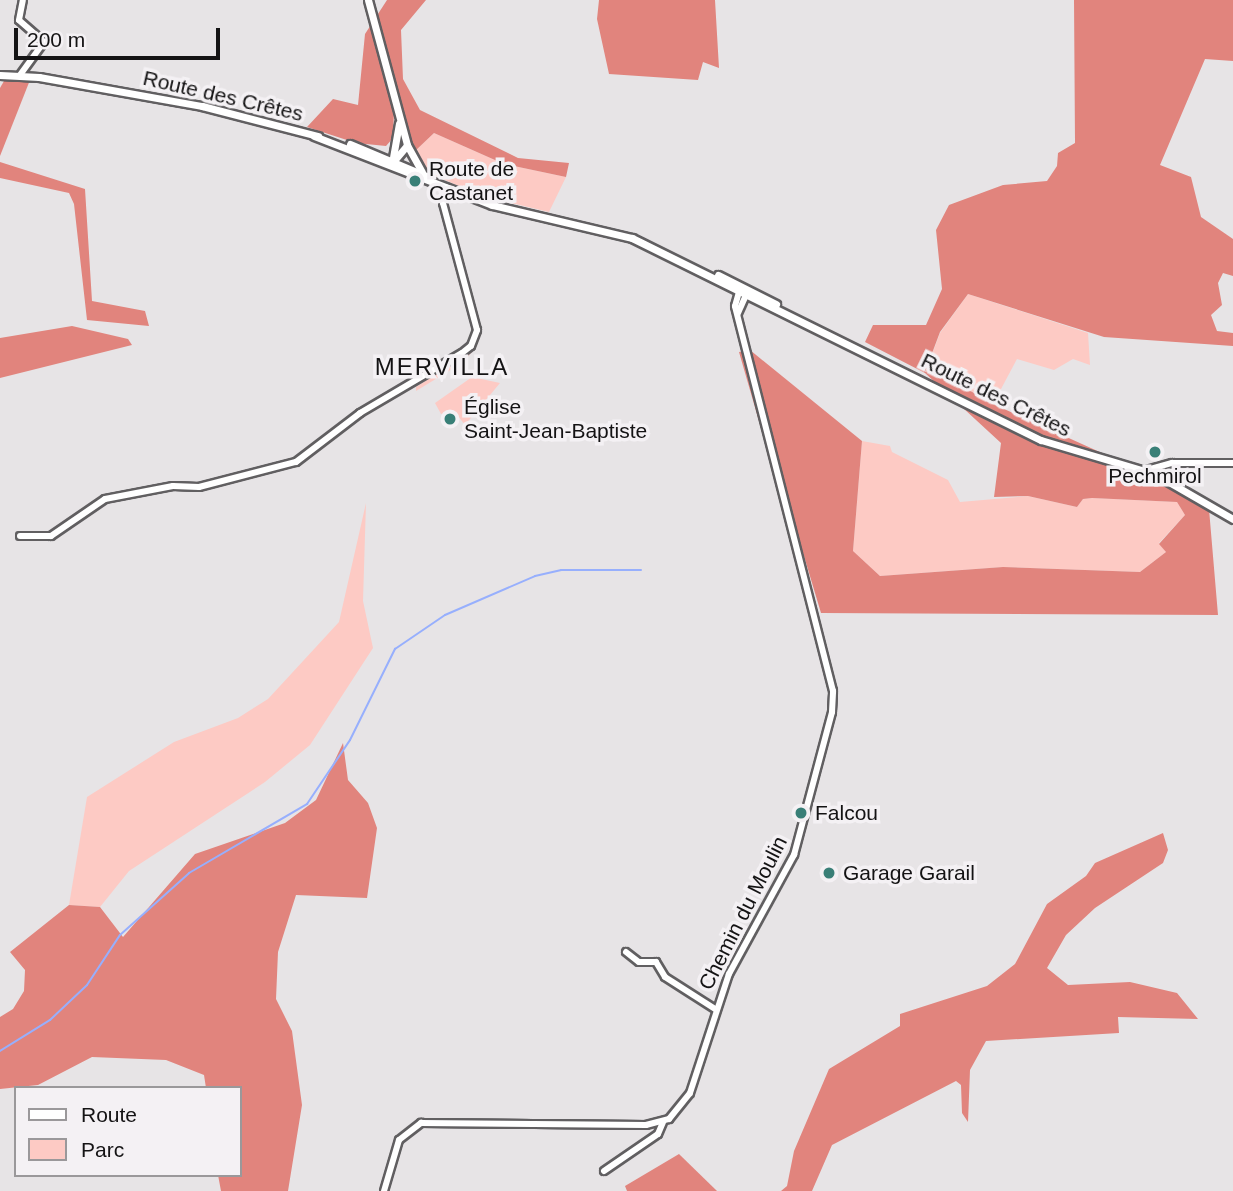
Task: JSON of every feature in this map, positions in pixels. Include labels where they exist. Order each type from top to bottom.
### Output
[{"type":"street","points":[[20,75],[44,42],[19,20],[23,0]]},
{"type":"street","points":[[368,0],[407,145],[423,174]]},
{"type":"street","name":"Route des Crêtes","points":[[0,75],[20,75],[202,106],[377,153],[447,188],[492,205],[605,229],[710,273],[784,311]]},
{"type":"street","points":[[393,161],[400,120]]},
{"type":"street","name":"Route des Crêtes","points":[[314,135],[393,161],[447,188]]},
{"type":"street","points":[[377,153],[396,143]]},
{"type":"street","points":[[393,161],[407,145]]},
{"type":"street","points":[[20,536],[51,536],[105,499],[173,486],[199,487],[296,462],[359,413],[408,388],[473,342],[477,330],[443,203],[447,188]]},
{"type":"street","name":"Route des Crêtes","points":[[742,288],[747,294],[1041,440],[1147,470],[1233,519]]},
{"type":"street","name":"Chemin du Moulin","points":[[604,1171],[658,1134],[663,1122],[676,1112],[694,1084],[715,1009],[729,974],[794,855],[833,706],[825,654],[738,313],[742,288]]},
{"type":"street","points":[[738,313],[747,294]]},
{"type":"street","points":[[1147,470],[1172,463],[1233,463]]},
{"type":"street","points":[[626,952],[639,962],[656,962],[665,977],[715,1009]]},
{"type":"street","points":[[384,1191],[398,1140],[414,1126],[430,1121],[663,1122]]},
{"type":"green space","points":[[434,133],[504,164],[566,177],[549,212],[481,196],[425,171],[414,152]]},
{"type":"green space","points":[[968,294],[1088,333],[1090,365],[1073,359],[1054,370],[1017,359],[993,404],[934,370],[925,373],[940,333]]},
{"type":"green space","points":[[473,351],[462,363],[416,391],[416,387]]},
{"type":"green space","points":[[472,377],[500,383],[465,425],[454,411],[441,414],[435,403]]},
{"type":"green space","points":[[862,441],[890,446],[892,452],[948,480],[960,502],[1028,496],[1077,507],[1083,499],[1092,498],[1177,502],[1185,515],[1159,543],[1166,552],[1140,572],[1003,567],[880,576],[853,551]]},
{"type":"green space","points":[[366,503],[363,601],[373,648],[310,745],[265,782],[129,871],[100,907],[69,905],[87,797],[174,742],[238,718],[268,699],[339,622]]},
{"type":"shaded area","points":[[387,0],[426,0],[401,30],[403,79],[420,110],[518,158],[569,163],[566,177],[504,164],[434,133],[414,152],[394,110],[393,138],[386,146],[356,143],[307,127],[333,99],[358,105],[365,34]]},
{"type":"shaded area","points":[[599,0],[715,0],[719,68],[703,62],[698,80],[609,74],[597,19]]},
{"type":"shaded area","points":[[1074,0],[1233,0],[1233,61],[1205,59],[1160,165],[1191,177],[1201,217],[1233,239],[1233,276],[1223,273],[1218,283],[1222,305],[1211,315],[1217,331],[1233,333],[1233,346],[1104,337],[968,294],[940,332],[925,372],[934,370],[993,404],[1164,481],[1209,509],[1218,615],[821,613],[795,526],[788,522],[739,352],[750,350],[862,441],[853,551],[880,576],[1003,567],[1140,572],[1166,552],[1159,544],[1185,515],[1177,502],[1092,498],[1083,499],[1077,507],[1028,496],[994,497],[1001,443],[925,373],[865,342],[873,325],[926,325],[942,289],[936,230],[949,205],[1003,185],[1047,181],[1057,166],[1058,153],[1075,143]]},
{"type":"shaded area","points":[[30,80],[0,156],[0,88],[4,81]]},
{"type":"shaded area","points":[[0,162],[85,189],[92,301],[145,311],[149,326],[87,320],[74,204],[69,193],[0,178]]},
{"type":"shaded area","points":[[72,326],[128,339],[132,345],[0,378],[0,338]]},
{"type":"shaded area","points":[[343,743],[348,780],[368,803],[377,828],[367,898],[296,895],[278,952],[276,999],[292,1031],[302,1105],[288,1191],[221,1191],[218,1177],[242,1177],[242,1086],[206,1086],[204,1075],[166,1060],[92,1057],[38,1085],[0,1089],[0,1017],[13,1009],[24,991],[25,970],[10,952],[69,905],[100,907],[123,937],[195,854],[285,823],[316,800]]},
{"type":"shaded area","points":[[1163,833],[1168,850],[1163,863],[1095,908],[1066,935],[1047,968],[1068,985],[1130,982],[1177,993],[1198,1019],[1118,1017],[1119,1033],[986,1041],[970,1070],[968,1122],[962,1113],[961,1085],[956,1081],[832,1145],[812,1191],[781,1191],[787,1186],[794,1151],[829,1069],[900,1026],[900,1014],[987,986],[1015,964],[1047,904],[1086,876],[1095,863]]},
{"type":"shaded area","points":[[679,1154],[717,1191],[627,1191],[625,1186]]},
{"type":"waterway","points":[[0,1051],[50,1020],[87,985],[120,935],[189,873],[307,804],[350,740],[395,649],[445,615],[535,576],[561,570],[641,570]]},
{"type":"place","name":"Route de Castanet","points":[[415,181]]},
{"type":"place","name":"Église Saint-Jean-Baptiste","points":[[450,419]]},
{"type":"place","name":"Pechmirol","points":[[1155,452]]},
{"type":"place","name":"Falcou","points":[[801,813]]},
{"type":"place","name":"Garage Garail","points":[[829,873]]},
{"type":"district","name":"MERVILLA","points":[[442,367]]}]
